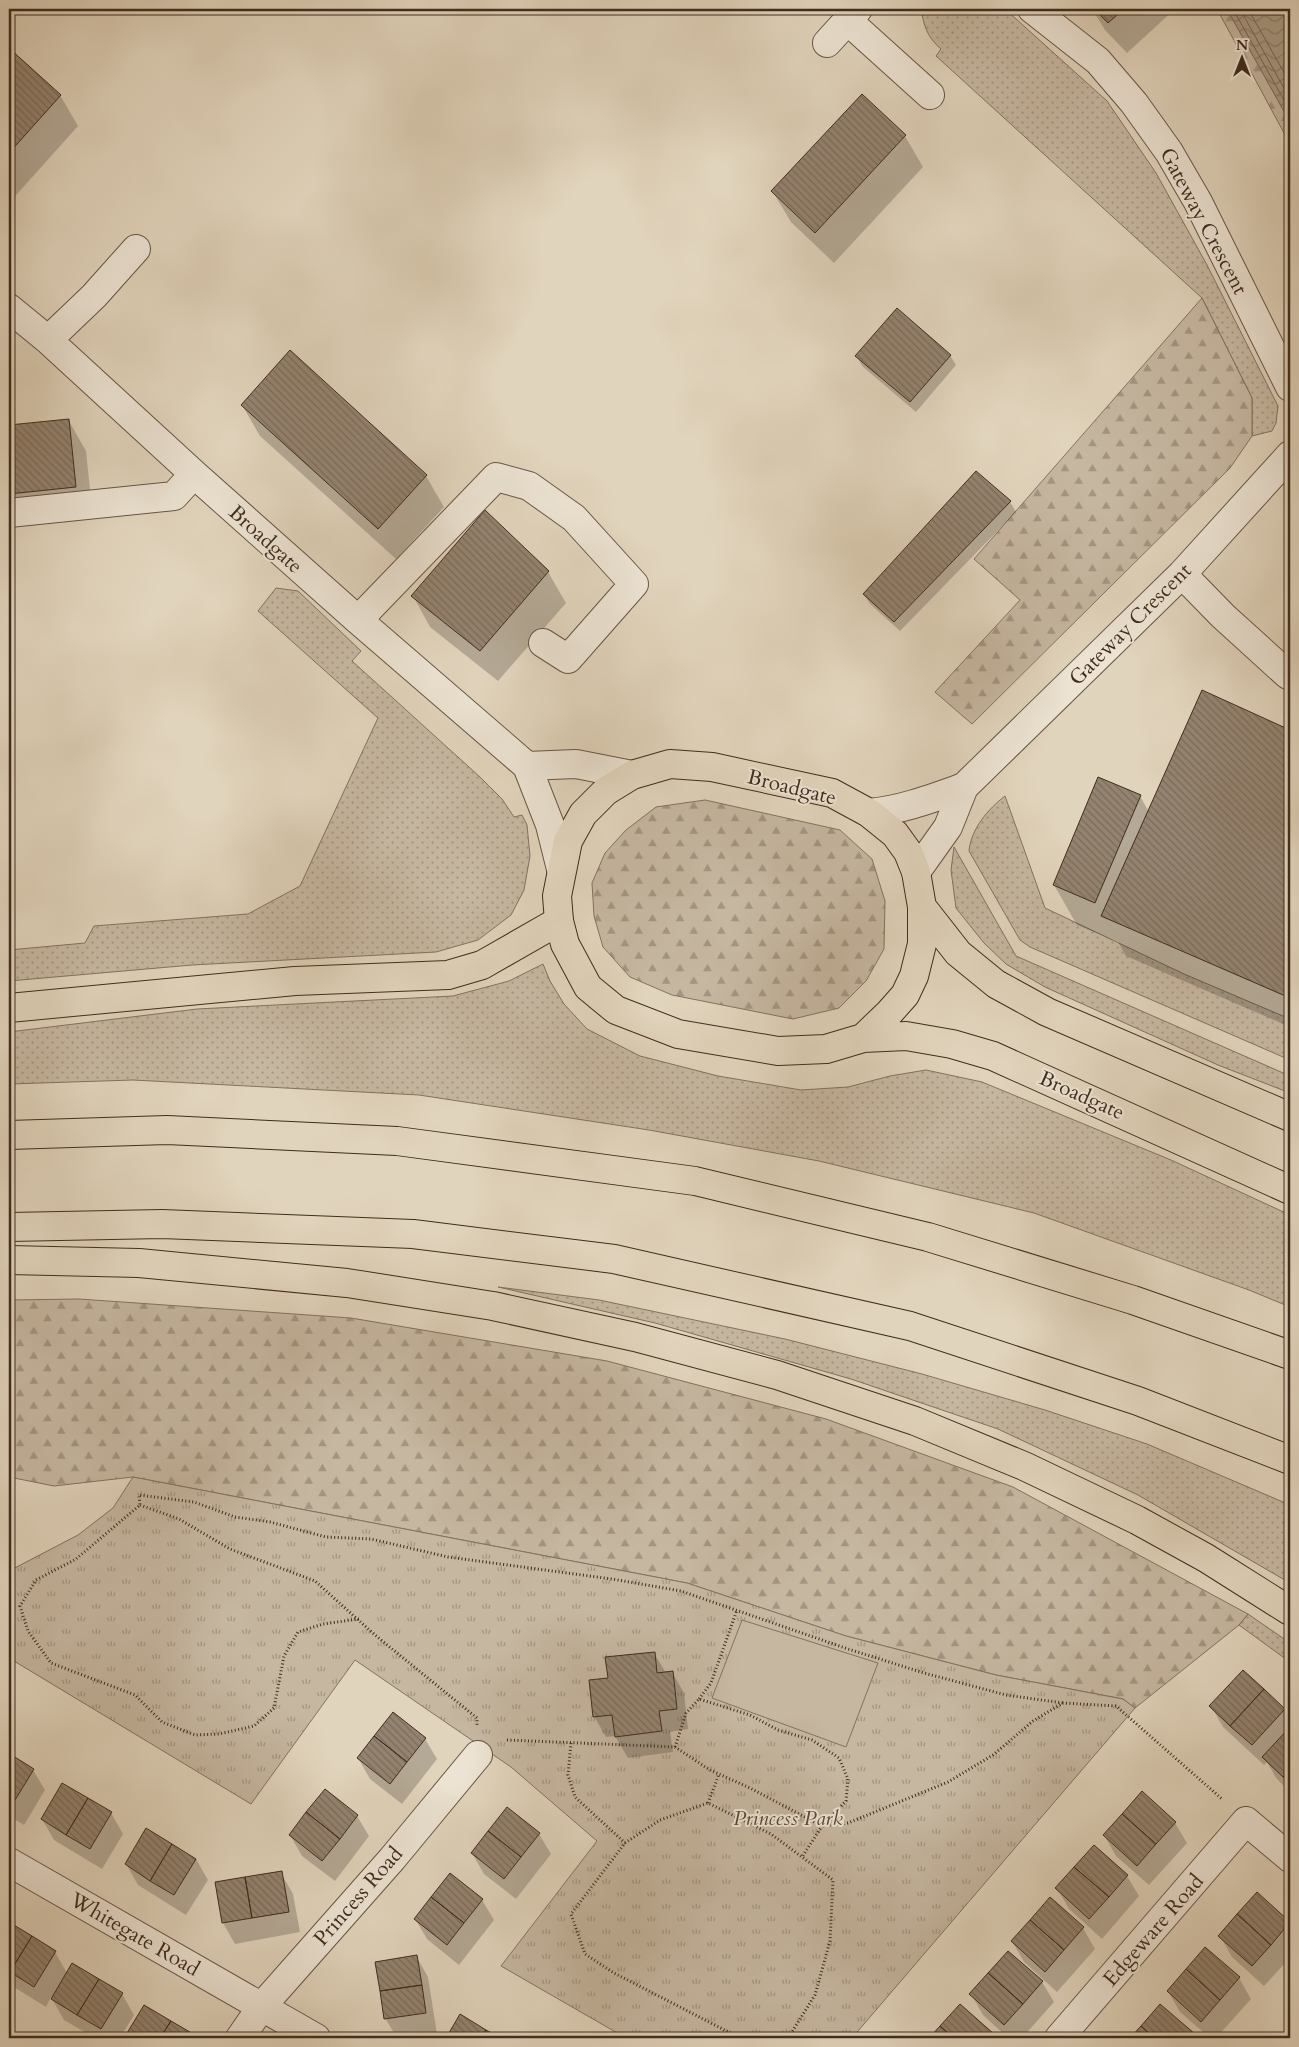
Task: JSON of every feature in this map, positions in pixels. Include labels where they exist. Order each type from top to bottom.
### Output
[{"type":"main road","name":"Broadgate","points":[[863,1038],[905,995],[914,976],[922,944],[922,907],[916,872],[908,852],[895,834],[869,813],[832,794],[712,767],[670,764],[632,775],[606,791],[583,814],[568,841],[561,869],[557,896],[559,921],[565,944],[588,987],[616,1010],[678,1034],[778,1051],[826,1049],[863,1038],[906,1036],[952,1044],[993,1056],[1290,1190]]},
{"type":"main road","name":"Broadgate","points":[[922,907],[958,953],[996,984],[1047,1012],[1290,1117]]},
{"type":"main road","points":[[9,1008],[295,981],[448,975],[482,965],[559,921]]},
{"type":"main road","points":[[9,1135],[167,1130],[396,1141],[694,1181],[928,1236],[1133,1300],[1290,1355]]},
{"type":"main road","points":[[9,1226],[162,1224],[413,1234],[614,1259],[910,1326],[1138,1402],[1290,1460]]},
{"type":"main road","points":[[9,1260],[139,1263],[347,1283],[493,1306],[635,1337],[776,1375],[915,1421],[1024,1466],[1137,1520],[1206,1558],[1290,1611]]},
{"type":"street","name":"Gateway Crescent","points":[[1032,9],[1098,61],[1134,103],[1169,152],[1198,202],[1290,387]]},
{"type":"street","points":[[826,43],[853,15],[930,95]]},
{"type":"street","points":[[48,340],[94,296],[136,249]]},
{"type":"street","name":"Broadgate","points":[[9,308],[48,340],[194,474],[358,620],[527,766],[550,825],[561,869]]},
{"type":"street","name":"Gateway Crescent","points":[[916,872],[948,827],[964,787],[1182,574],[1290,455]]},
{"type":"street","points":[[9,513],[174,496],[194,474]]},
{"type":"street","points":[[358,620],[496,477],[528,486],[574,518],[634,584],[568,659],[543,642]]},
{"type":"street","points":[[1182,574],[1223,616],[1288,675]]},
{"type":"street","name":"Broadgate","points":[[527,766],[576,764],[632,775]]},
{"type":"street","name":"Gateway Crescent","points":[[869,813],[903,807],[964,787]]},
{"type":"street","name":"Princess Road","points":[[240,2038],[262,2006],[392,1858],[478,1755]]},
{"type":"street","points":[[1246,1821],[1290,1858]]},
{"type":"street","name":"Edgeware Road","points":[[1059,2038],[1246,1821]]},
{"type":"street","name":"Whitegate Road","points":[[9,1862],[316,2038]]},
{"type":"path","points":[[140,1505],[139,1495],[194,1502],[235,1517],[270,1522],[326,1537],[371,1539],[448,1557],[612,1579],[681,1591],[848,1649],[1006,1695],[1063,1703],[1116,1706],[1246,1821]]},
{"type":"path","points":[[140,1505],[76,1560],[36,1580],[20,1606],[28,1631],[51,1663],[135,1695],[162,1722],[195,1735],[219,1734],[254,1726],[274,1708],[284,1656],[298,1632],[323,1624],[359,1619]]},
{"type":"path","points":[[140,1505],[179,1519],[230,1549],[314,1581],[375,1635],[477,1718],[478,1755],[503,1740],[675,1747],[718,1774],[750,1788],[822,1826],[848,1823],[948,1782],[993,1755],[1033,1721],[1063,1703]]},
{"type":"path","points":[[675,1747],[686,1713],[711,1683],[737,1610]]},
{"type":"path","points":[[699,1699],[750,1715],[778,1730],[812,1740],[839,1758],[848,1779],[846,1801],[822,1826],[802,1857]]},
{"type":"path","points":[[570,1742],[568,1775],[575,1797],[625,1843]]},
{"type":"path","points":[[708,1802],[718,1774]]},
{"type":"path","points":[[740,2038],[614,1973],[586,1954],[571,1914],[625,1843],[660,1820],[708,1802],[771,1834],[834,1880],[830,1941],[815,1996],[790,2034],[782,2038]]},
{"type":"green space","points":[[921,9],[1005,9],[1107,101],[1156,173],[1207,265],[1278,406],[1276,423],[1272,431],[1252,436],[1252,398],[1202,298],[936,56],[941,49],[932,40],[927,31]]},
{"type":"green space","points":[[1217,9],[1227,9],[1290,122],[1290,144]]},
{"type":"green space","points":[[1202,298],[1252,398],[1252,436],[1230,468],[972,724],[935,692],[1020,600],[974,559]]},
{"type":"green space","points":[[276,588],[298,591],[361,651],[352,661],[480,777],[502,799],[514,817],[522,815],[527,825],[530,856],[524,890],[511,915],[478,940],[436,952],[192,965],[9,981],[9,950],[85,943],[94,926],[248,914],[300,886],[378,718],[258,611]]},
{"type":"green space","points":[[1005,796],[1045,908],[1184,974],[1290,1019],[1290,1060],[1030,947],[1020,940],[969,851],[973,835],[981,820]]},
{"type":"green space","points":[[705,800],[840,830],[872,859],[885,901],[884,949],[866,981],[839,1008],[793,1019],[672,995],[630,977],[603,947],[594,916],[592,883],[605,853],[626,830],[656,807]]},
{"type":"green space","points":[[954,847],[1016,956],[1290,1076],[1290,1093],[1218,1065],[1045,987],[1006,964],[984,943],[956,908],[951,870]]},
{"type":"green space","points":[[543,964],[550,981],[564,1004],[587,1029],[640,1056],[718,1076],[801,1090],[848,1087],[890,1076],[926,1070],[982,1082],[1171,1160],[1290,1215],[1290,1307],[1249,1290],[1034,1213],[819,1161],[649,1130],[419,1095],[133,1080],[9,1084],[9,1032],[197,1009],[453,996],[509,981]]},
{"type":"green space","points":[[498,1287],[599,1300],[785,1339],[922,1374],[1045,1410],[1147,1444],[1290,1505],[1290,1583],[1138,1495],[998,1429],[851,1379],[655,1323]]},
{"type":"green space","points":[[79,1299],[351,1318],[607,1361],[826,1419],[1013,1487],[1248,1614],[1239,1625],[1135,1708],[1123,1699],[996,1675],[846,1636],[687,1583],[133,1477],[54,1486],[9,1477],[9,1300]]},
{"type":"green space","name":"Princess Park","points":[[133,1477],[687,1583],[846,1636],[996,1675],[1123,1699],[1135,1708],[852,2038],[626,2038],[501,1966],[597,1841],[511,1767],[355,1660],[251,1804],[9,1658],[9,1571],[78,1535],[113,1508]]},
{"type":"green space","points":[[1248,1614],[1290,1643],[1290,1662],[1239,1625]]},
{"type":"green space","points":[[742,1620],[878,1663],[846,1747],[712,1698]]},
{"type":"water","points":[[1227,9],[1290,9],[1290,122]]},
{"type":"building","points":[[1094,9],[1124,9],[1108,23]]},
{"type":"building","points":[[9,48],[61,95],[9,153]]},
{"type":"building","points":[[862,94],[906,135],[815,233],[771,191]]},
{"type":"building","points":[[897,308],[951,355],[910,402],[855,356]]},
{"type":"building","points":[[290,350],[427,475],[378,529],[241,405]]},
{"type":"building","points":[[69,419],[76,487],[9,494],[9,425]]},
{"type":"building","points":[[976,471],[1011,501],[894,622],[863,594]]},
{"type":"building","points":[[485,510],[549,571],[480,651],[411,596]]},
{"type":"building","points":[[1202,690],[1290,730],[1290,998],[1101,916]]},
{"type":"building","points":[[1098,777],[1141,795],[1095,903],[1053,885]]},
{"type":"building","points":[[655,1652],[657,1673],[673,1671],[677,1709],[659,1711],[662,1731],[615,1737],[612,1715],[593,1717],[589,1680],[608,1678],[605,1657]]},
{"type":"building","points":[[1243,1670],[1264,1689],[1230,1726],[1209,1706]]},
{"type":"building","points":[[1264,1689],[1285,1709],[1252,1745],[1230,1726]]},
{"type":"building","points":[[393,1712],[426,1738],[407,1762],[374,1736]]},
{"type":"building","points":[[1290,1727],[1290,1769],[1283,1777],[1262,1757]]},
{"type":"building","points":[[374,1736],[407,1762],[390,1784],[357,1758]]},
{"type":"building","points":[[10,1754],[34,1769],[12,1805],[9,1803]]},
{"type":"building","points":[[1290,1769],[1290,1783],[1283,1777]]},
{"type":"building","points":[[62,1783],[88,1798],[66,1835],[41,1819]]},
{"type":"building","points":[[325,1789],[358,1815],[340,1839],[306,1812]]},
{"type":"building","points":[[1142,1791],[1176,1822],[1156,1844],[1122,1814]]},
{"type":"building","points":[[88,1798],[112,1812],[90,1849],[66,1835]]},
{"type":"building","points":[[507,1807],[540,1833],[521,1857],[488,1831]]},
{"type":"building","points":[[306,1812],[340,1839],[322,1861],[289,1835]]},
{"type":"building","points":[[1122,1814],[1156,1844],[1137,1866],[1103,1835]]},
{"type":"building","points":[[146,1828],[172,1844],[150,1881],[125,1864]]},
{"type":"building","points":[[488,1831],[521,1857],[504,1879],[471,1853]]},
{"type":"building","points":[[172,1844],[196,1859],[174,1895],[150,1881]]},
{"type":"building","points":[[1094,1845],[1128,1875],[1109,1897],[1074,1867]]},
{"type":"building","points":[[1074,1867],[1109,1897],[1089,1919],[1055,1888]]},
{"type":"building","points":[[282,1871],[289,1912],[252,1918],[245,1877]]},
{"type":"building","points":[[450,1873],[483,1899],[464,1923],[431,1897]]},
{"type":"building","points":[[245,1877],[252,1918],[222,1923],[215,1882]]},
{"type":"building","points":[[1257,1892],[1290,1922],[1271,1945],[1237,1914]]},
{"type":"building","points":[[431,1897],[464,1923],[447,1945],[414,1919]]},
{"type":"building","points":[[1050,1897],[1084,1927],[1064,1950],[1030,1920]]},
{"type":"building","points":[[1237,1914],[1271,1945],[1252,1966],[1218,1936]]},
{"type":"building","points":[[1030,1920],[1064,1950],[1045,1972],[1011,1941]]},
{"type":"building","points":[[9,1922],[32,1936],[10,1972],[9,1972]]},
{"type":"building","points":[[32,1936],[56,1951],[34,1987],[10,1972]]},
{"type":"building","points":[[1205,1947],[1240,1977],[1220,2000],[1186,1969]]},
{"type":"building","points":[[1008,1951],[1043,1981],[1023,2004],[988,1973]]},
{"type":"building","points":[[417,1955],[422,1985],[380,1991],[375,1962]]},
{"type":"building","points":[[72,1963],[99,1979],[77,2015],[51,1999]]},
{"type":"building","points":[[1186,1969],[1220,2000],[1201,2022],[1167,1991]]},
{"type":"building","points":[[988,1973],[1023,2004],[1004,2025],[969,1994]]},
{"type":"building","points":[[99,1979],[123,1993],[101,2029],[77,2015]]},
{"type":"building","points":[[422,1985],[426,2013],[384,2019],[380,1991]]},
{"type":"building","points":[[960,2004],[994,2034],[991,2038],[954,2038],[940,2026]]},
{"type":"building","points":[[1160,2004],[1195,2034],[1191,2038],[1154,2038],[1141,2026]]},
{"type":"building","points":[[144,2005],[171,2021],[160,2038],[124,2038]]},
{"type":"building","points":[[460,2014],[486,2030],[481,2038],[446,2038]]},
{"type":"building","points":[[171,2021],[195,2035],[193,2038],[160,2038]]},
{"type":"building","points":[[940,2026],[954,2038],[929,2038]]},
{"type":"building","points":[[1141,2026],[1154,2038],[1130,2038]]},
{"type":"building","points":[[486,2030],[501,2038],[481,2038]]}]
